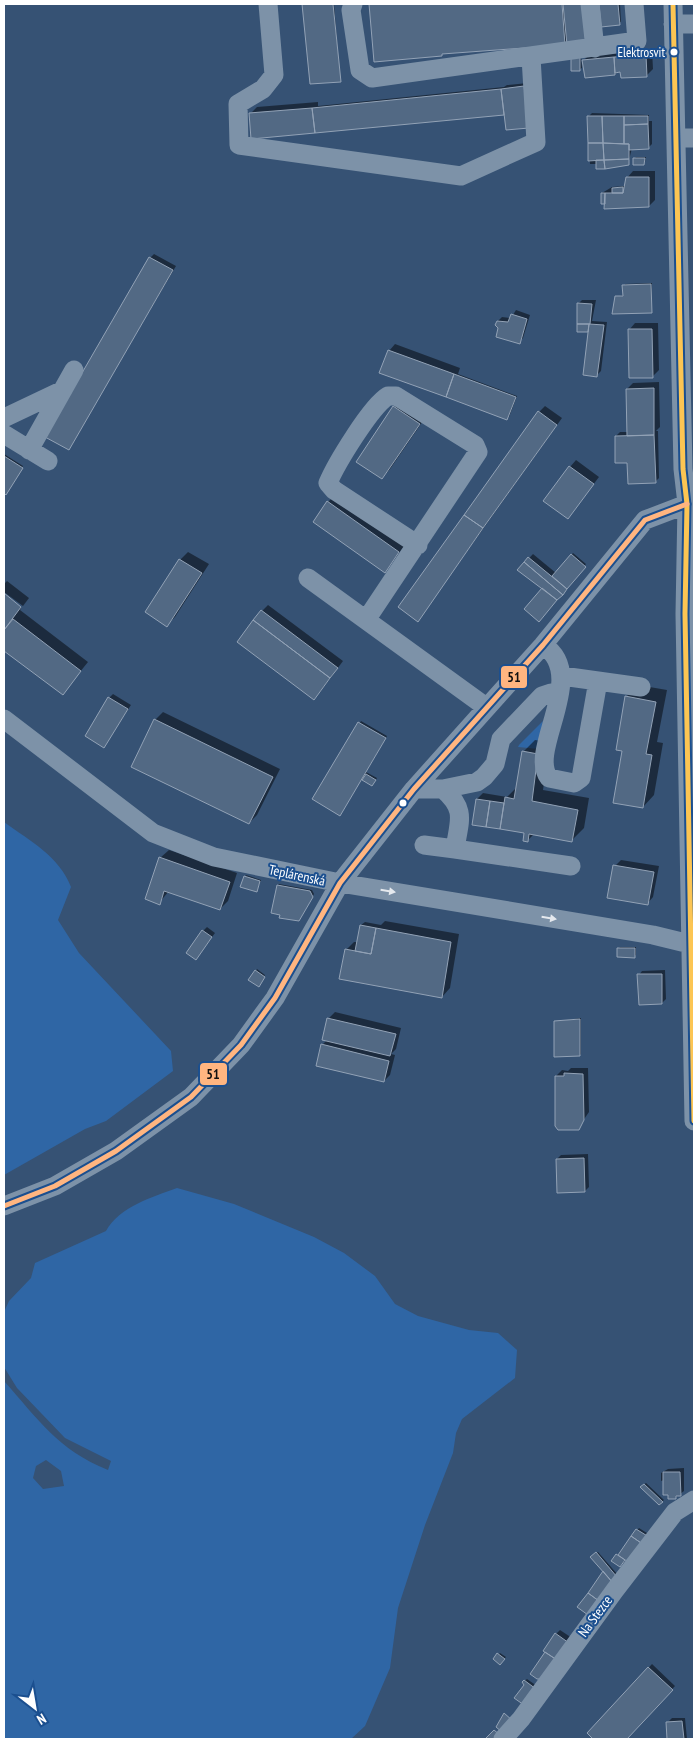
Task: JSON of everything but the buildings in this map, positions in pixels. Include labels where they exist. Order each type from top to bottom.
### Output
[{"type":"street","points":[[268,4],[274,76],[263,89],[238,104],[239,145],[461,176],[536,142],[531,57]]},
{"type":"street","points":[[353,4],[351,10],[360,70],[372,78],[637,41],[634,4]]},
{"type":"street","points":[[590,4],[594,48]]},
{"type":"street","points":[[673,4],[676,138],[689,467],[687,504],[690,614],[694,1121]]},
{"type":"street","points":[[673,24],[694,24]]},
{"type":"street","points":[[676,138],[694,138]]},
{"type":"street","points":[[29,450],[74,370]]},
{"type":"street","points":[[4,418],[63,390]]},
{"type":"street","points":[[366,620],[418,545],[478,452],[477,447],[396,396],[388,396],[363,425],[334,470],[328,483],[334,490],[418,545]]},
{"type":"street","points":[[4,434],[48,461]]},
{"type":"street","points":[[4,1206],[55,1186],[116,1151],[192,1097],[241,1045],[275,998],[340,883],[414,789],[543,645],[645,520],[687,504]]},
{"type":"street","points":[[308,578],[486,707]]},
{"type":"street","points":[[543,645],[553,652],[562,676],[547,750],[545,772],[549,778],[574,782],[581,778],[598,681]]},
{"type":"street","points":[[562,676],[641,687]]},
{"type":"street","points":[[455,849],[463,801],[477,782],[495,764],[501,739],[542,696],[551,693],[558,694]]},
{"type":"street","name":"Teplárenská","points":[[4,719],[152,833],[214,858],[340,883],[653,935],[692,945]]},
{"type":"street","points":[[414,789],[443,789],[477,782]]},
{"type":"street","points":[[443,789],[455,800],[460,810]]},
{"type":"street","points":[[424,845],[571,866]]},
{"type":"street","name":"Na Stezce","points":[[503,1739],[521,1720],[614,1590],[676,1512],[694,1500]]},
{"type":"shaded area","points":[[543,721],[539,749],[518,747],[519,745]]},
{"type":"shaded area","points":[[4,822],[43,850],[66,876],[71,887],[58,920],[79,953],[171,1051],[173,1071],[106,1121],[85,1129],[4,1175]]},
{"type":"shaded area","points":[[177,1188],[234,1204],[314,1237],[344,1253],[375,1276],[395,1304],[418,1316],[469,1330],[498,1333],[517,1350],[515,1378],[462,1419],[456,1433],[453,1453],[425,1525],[398,1608],[390,1668],[365,1726],[351,1739],[4,1739],[4,1381],[39,1421],[75,1453],[108,1470],[111,1461],[65,1438],[17,1388],[4,1367],[4,1312],[9,1301],[31,1278],[35,1263],[106,1231],[119,1215],[128,1209],[147,1199]],"holes":[[[46,1460],[61,1471],[64,1486],[43,1489],[33,1478],[36,1466]]]},
{"type":"transit line","points":[[673,4],[683,469],[687,504],[685,614],[694,1121]]},
{"type":"transit line","name":"51","points":[[4,1206],[55,1186],[116,1151],[191,1097],[241,1045],[275,998],[340,883],[414,789],[543,645],[645,520],[687,504]]},
{"type":"place","name":"Elektrosvit","points":[[674,52]]}]
